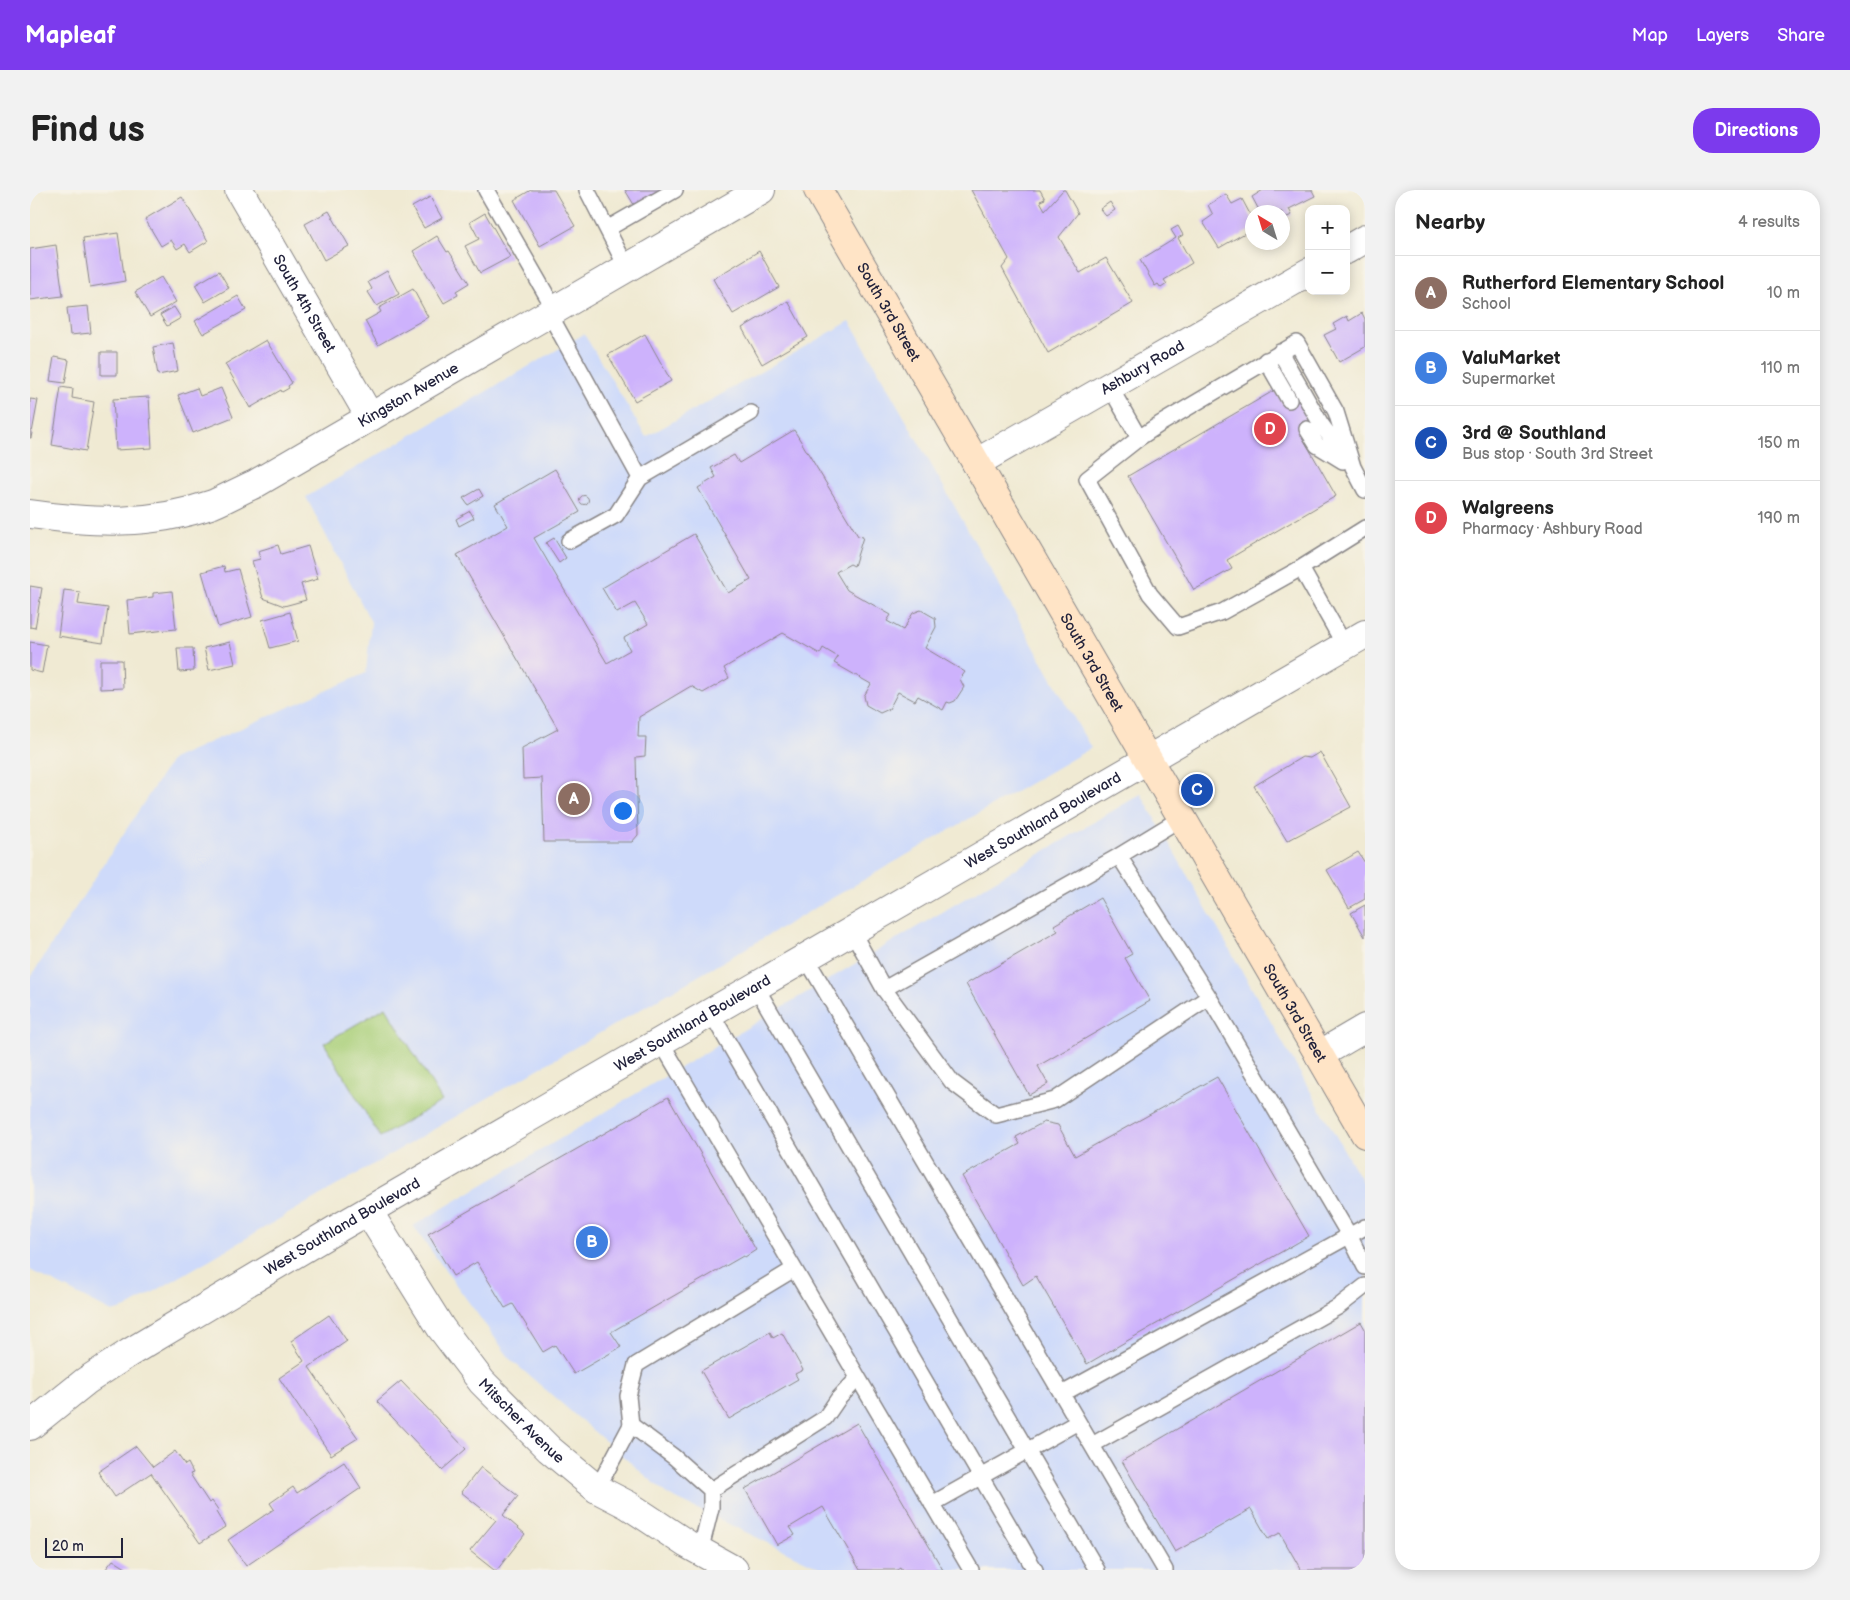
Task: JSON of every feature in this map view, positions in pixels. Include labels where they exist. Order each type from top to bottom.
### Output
[{"type":"street","name":"South 4th Street","points":[[239,190],[370,417]]},
{"type":"street","name":"Kingston Avenue","points":[[30,514],[75,520],[127,521],[170,516],[214,503],[254,484],[761,190]]},
{"type":"street","name":"South 3rd Street","points":[[818,190],[1365,1134]]},
{"type":"street","points":[[1350,248],[1365,239]]},
{"type":"street","name":"Ashbury Road","points":[[976,463],[1305,274]]},
{"type":"street","name":"West Southland Boulevard","points":[[30,1426],[86,1382],[129,1353],[368,1211],[1355,640]]},
{"type":"street","points":[[1319,1055],[1365,1028]]},
{"type":"street","name":"Mitscher Avenue","points":[[368,1211],[441,1328],[482,1382],[549,1449],[597,1488],[628,1505],[700,1552],[734,1570]]},
{"type":"lane","points":[[486,190],[640,478]]},
{"type":"lane","points":[[587,190],[627,268]]},
{"type":"lane","points":[[607,229],[675,190]]},
{"type":"lane","points":[[1365,490],[1353,467],[1321,424],[1280,352],[1139,438],[1087,479],[1150,594],[1178,627],[1222,612],[1301,568],[1365,528]]},
{"type":"lane","points":[[1266,360],[1289,400]]},
{"type":"lane","points":[[1110,387],[1139,438]]},
{"type":"lane","points":[[569,541],[616,515],[640,478],[751,413]]},
{"type":"lane","points":[[1307,428],[1317,445],[1353,467]]},
{"type":"lane","points":[[1301,568],[1355,640]]},
{"type":"lane","points":[[884,988],[1120,856],[1183,817]]},
{"type":"lane","points":[[1120,856],[1209,998],[1349,1235],[1365,1266]]},
{"type":"lane","points":[[852,931],[884,988],[952,1082],[996,1115],[1054,1100],[1209,998]]},
{"type":"lane","points":[[806,958],[1165,1570]]},
{"type":"lane","points":[[756,987],[1097,1570]]},
{"type":"lane","points":[[711,1013],[1035,1570]]},
{"type":"lane","points":[[661,1042],[971,1570]]},
{"type":"lane","points":[[1062,1394],[1365,1226]]},
{"type":"lane","points":[[597,1488],[631,1425],[628,1396],[636,1365],[794,1269]]},
{"type":"lane","points":[[1092,1445],[1338,1306],[1365,1286]]},
{"type":"lane","points":[[711,1490],[825,1418],[858,1378]]},
{"type":"lane","points":[[932,1504],[1078,1422]]},
{"type":"lane","points":[[631,1425],[674,1457],[711,1490],[712,1508],[700,1552]]},
{"type":"shaded area","points":[[850,321],[1091,748],[126,1308],[112,1312],[30,1270],[30,978],[172,759],[366,673],[371,622],[306,497],[584,334],[646,437]]},
{"type":"shaded area","points":[[1141,794],[1365,1187],[1365,1570],[825,1570],[668,1495],[511,1360],[413,1226]]},
{"type":"green space","points":[[386,1007],[442,1101],[380,1137],[324,1043]]},
{"type":"building","points":[[531,190],[554,190],[575,226],[540,246],[514,200]]},
{"type":"building","points":[[625,190],[667,190],[636,208]]},
{"type":"building","points":[[971,190],[1040,190],[1045,199],[1040,201],[1045,210],[1065,190],[1078,213],[1059,237],[1080,273],[1106,258],[1133,303],[1048,353],[1002,268],[1009,259]]},
{"type":"building","points":[[1263,190],[1312,190],[1315,196],[1290,208],[1290,205],[1256,205],[1252,197]]},
{"type":"building","points":[[1226,194],[1232,204],[1242,199],[1245,205],[1245,233],[1219,248],[1203,222],[1213,215],[1208,205]]},
{"type":"building","points":[[182,197],[208,241],[190,252],[185,244],[177,249],[171,240],[161,246],[145,219]]},
{"type":"building","points":[[430,197],[442,218],[424,228],[412,207]]},
{"type":"building","points":[[1110,202],[1115,210],[1106,216],[1100,209]]},
{"type":"building","points":[[329,211],[349,246],[324,260],[305,224]]},
{"type":"building","points":[[485,213],[510,257],[480,273],[465,246],[479,239],[470,222]]},
{"type":"building","points":[[1178,226],[1183,235],[1178,238],[1192,263],[1164,280],[1167,284],[1161,288],[1158,284],[1155,286],[1140,260],[1176,238],[1171,230]]},
{"type":"building","points":[[118,233],[125,281],[90,287],[83,238]]},
{"type":"building","points":[[437,236],[469,283],[456,291],[458,295],[444,303],[413,251]]},
{"type":"building","points":[[56,245],[63,296],[30,300],[30,249]]},
{"type":"building","points":[[759,251],[779,287],[733,314],[713,279]]},
{"type":"building","points":[[219,271],[229,288],[205,302],[195,285]]},
{"type":"building","points":[[387,271],[399,294],[377,306],[368,292],[372,289],[368,282]]},
{"type":"building","points":[[161,277],[176,302],[150,317],[135,292]]},
{"type":"building","points":[[413,289],[428,317],[378,345],[365,321],[381,312],[379,308]]},
{"type":"building","points":[[238,296],[246,310],[203,334],[195,321]]},
{"type":"building","points":[[788,301],[808,337],[762,364],[742,328]]},
{"type":"building","points":[[88,306],[91,333],[70,335],[67,308]]},
{"type":"building","points":[[174,307],[181,318],[167,326],[160,315]]},
{"type":"building","points":[[1362,313],[1365,319],[1365,347],[1339,362],[1324,335],[1336,329],[1333,324],[1347,316],[1349,321]]},
{"type":"building","points":[[645,334],[671,381],[635,401],[608,355]]},
{"type":"building","points":[[266,340],[292,383],[288,386],[289,388],[282,392],[281,390],[250,408],[225,364]]},
{"type":"building","points":[[173,343],[178,371],[158,375],[153,347]]},
{"type":"building","points":[[101,352],[117,352],[117,375],[101,375]]},
{"type":"building","points":[[54,357],[69,360],[65,383],[50,381]]},
{"type":"building","points":[[61,387],[73,389],[72,398],[94,402],[86,451],[52,445]]},
{"type":"building","points":[[197,388],[200,396],[221,388],[233,417],[193,433],[178,395]]},
{"type":"building","points":[[1275,390],[1283,404],[1302,392],[1318,422],[1300,433],[1336,496],[1227,560],[1232,569],[1194,590],[1128,476]]},
{"type":"building","points":[[149,397],[152,448],[116,450],[113,399]]},
{"type":"building","points":[[30,399],[38,400],[31,438],[30,438]]},
{"type":"building","points":[[794,430],[858,536],[863,537],[854,566],[850,564],[836,572],[847,590],[891,615],[887,621],[903,630],[913,613],[921,610],[935,618],[936,627],[925,648],[965,672],[960,679],[964,687],[955,701],[947,702],[943,710],[918,696],[915,701],[898,692],[889,709],[880,713],[866,705],[864,696],[871,684],[834,663],[838,657],[823,648],[820,654],[783,633],[724,668],[729,678],[703,693],[691,686],[639,717],[638,737],[646,737],[645,756],[636,757],[638,835],[632,842],[544,842],[542,778],[523,779],[522,748],[558,729],[457,555],[508,526],[495,504],[555,469],[580,512],[534,538],[607,663],[630,650],[624,638],[648,624],[635,603],[617,613],[602,588],[694,534],[728,593],[751,580],[698,488],[716,477],[711,468],[734,455],[739,463]]},
{"type":"building","points":[[479,489],[483,496],[468,505],[463,498]]},
{"type":"building","points":[[584,495],[589,500],[584,505],[579,500]]},
{"type":"building","points":[[470,511],[474,518],[459,526],[456,519]]},
{"type":"building","points":[[554,538],[566,558],[559,563],[546,543]]},
{"type":"building","points":[[278,545],[281,554],[308,546],[318,579],[301,584],[306,600],[284,606],[263,598],[252,561],[260,559],[258,551]]},
{"type":"building","points":[[224,566],[225,572],[238,569],[252,617],[218,627],[202,572]]},
{"type":"building","points":[[30,586],[42,588],[35,628],[30,627]]},
{"type":"building","points":[[64,590],[80,592],[78,604],[108,608],[103,643],[58,636]]},
{"type":"building","points":[[172,591],[176,629],[130,634],[127,600],[153,597],[153,593]]},
{"type":"building","points":[[290,612],[298,641],[270,648],[262,620]]},
{"type":"building","points":[[30,642],[47,645],[42,673],[30,670]]},
{"type":"building","points":[[230,642],[235,664],[209,670],[204,648]]},
{"type":"building","points":[[177,648],[193,648],[194,671],[179,672]]},
{"type":"building","points":[[100,660],[122,660],[123,688],[100,689]]},
{"type":"building","points":[[1320,752],[1351,807],[1287,841],[1254,786],[1302,757],[1310,758]]},
{"type":"building","points":[[1358,852],[1365,863],[1365,899],[1349,908],[1327,870]]},
{"type":"building","points":[[1100,898],[1132,954],[1125,958],[1150,1001],[1038,1066],[1048,1084],[1029,1095],[966,984],[1058,931],[1054,925]]},
{"type":"building","points":[[1365,905],[1365,937],[1351,913]]},
{"type":"building","points":[[1217,1077],[1309,1236],[1087,1364],[1036,1276],[1023,1285],[962,1176],[1020,1144],[1016,1137],[1044,1122],[1058,1125],[1075,1156]]},
{"type":"building","points":[[668,1097],[756,1250],[611,1332],[621,1347],[574,1374],[555,1345],[543,1352],[513,1304],[505,1308],[477,1262],[453,1276],[428,1234]]},
{"type":"building","points":[[329,1315],[347,1341],[309,1367],[358,1438],[331,1455],[279,1378],[304,1361],[291,1341]]},
{"type":"building","points":[[1361,1322],[1365,1329],[1365,1570],[1301,1570],[1280,1533],[1268,1539],[1251,1509],[1175,1552],[1122,1461]]},
{"type":"building","points":[[770,1332],[773,1338],[782,1333],[803,1370],[795,1374],[798,1379],[729,1419],[701,1371]]},
{"type":"building","points":[[401,1381],[466,1449],[442,1470],[377,1401]]},
{"type":"building","points":[[857,1423],[943,1570],[901,1570],[900,1568],[897,1570],[860,1570],[823,1507],[790,1527],[795,1535],[777,1545],[745,1489]]},
{"type":"building","points":[[136,1446],[153,1467],[175,1451],[185,1465],[188,1463],[193,1473],[190,1474],[209,1503],[212,1501],[219,1511],[216,1512],[225,1527],[200,1543],[151,1473],[115,1497],[98,1472]]},
{"type":"building","points":[[344,1462],[361,1488],[246,1566],[228,1540],[274,1509],[270,1503],[293,1487],[297,1493]]},
{"type":"building","points":[[481,1467],[518,1496],[503,1515],[525,1534],[497,1570],[494,1570],[470,1551],[496,1520],[461,1492]]},
{"type":"building","points":[[113,1560],[129,1570],[105,1570]]},
{"type":"place","name":"Walgreens","points":[[1270,429]]},
{"type":"place","name":"3rd @ Southland","points":[[1197,790]]},
{"type":"place","name":"Rutherford Elementary School","points":[[574,799]]},
{"type":"place","name":"ValuMarket","points":[[592,1242]]}]
